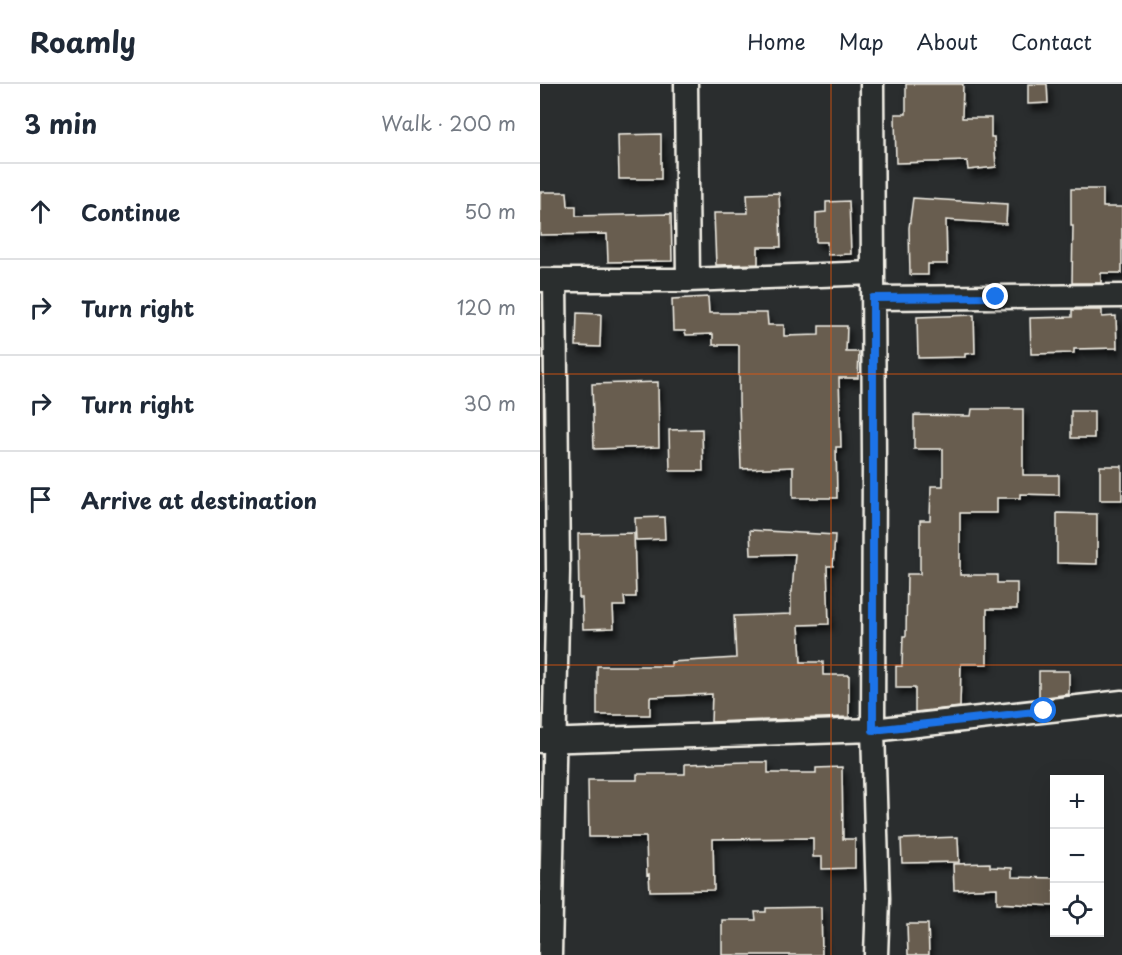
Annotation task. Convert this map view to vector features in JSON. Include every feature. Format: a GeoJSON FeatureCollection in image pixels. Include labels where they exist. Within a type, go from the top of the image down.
{"type":"FeatureCollection","features":[{"type":"Feature","properties":{"kind":"street"},"geometry":{"type":"LineString","coordinates":[[686,84],[688,280]]}},
{"type":"Feature","properties":{"kind":"street"},"geometry":{"type":"LineString","coordinates":[[872,84],[873,730],[878,899],[876,955]]}},
{"type":"Feature","properties":{"kind":"street"},"geometry":{"type":"LineString","coordinates":[[550,955],[547,741],[558,570],[547,280],[688,280],[873,273]]}},
{"type":"Feature","properties":{"kind":"street"},"geometry":{"type":"LineString","coordinates":[[873,298],[1122,296]]}},
{"type":"Feature","properties":{"kind":"street"},"geometry":{"type":"LineString","coordinates":[[547,741],[873,730],[1122,702]]}},
{"type":"Feature","properties":{"kind":"shaded area"},"geometry":{"type":"Polygon","coordinates":[[[540,301],[548,301],[551,501],[540,502],[540,301]]]}},
{"type":"Feature","properties":{"kind":"building"},"geometry":{"type":"Polygon","coordinates":[[[906,84],[963,84],[962,118],[991,118],[991,137],[994,137],[996,167],[968,170],[967,161],[896,163],[895,114],[906,114],[906,84]]]}},
{"type":"Feature","properties":{"kind":"building"},"geometry":{"type":"Polygon","coordinates":[[[1028,84],[1047,84],[1048,103],[1028,104],[1028,84]]]}},
{"type":"Feature","properties":{"kind":"building"},"geometry":{"type":"Polygon","coordinates":[[[661,134],[661,179],[619,179],[618,135],[661,134]]]}},
{"type":"Feature","properties":{"kind":"building"},"geometry":{"type":"Polygon","coordinates":[[[1071,189],[1103,189],[1103,207],[1122,207],[1122,273],[1101,273],[1101,283],[1072,283],[1071,189]]]}},
{"type":"Feature","properties":{"kind":"building"},"geometry":{"type":"Polygon","coordinates":[[[540,192],[567,192],[568,206],[576,206],[576,216],[671,214],[672,261],[608,262],[607,234],[540,235],[540,192]]]}},
{"type":"Feature","properties":{"kind":"building"},"geometry":{"type":"Polygon","coordinates":[[[779,193],[781,247],[758,247],[758,264],[716,265],[714,213],[748,213],[747,194],[779,193]]]}},
{"type":"Feature","properties":{"kind":"building"},"geometry":{"type":"Polygon","coordinates":[[[913,198],[1007,204],[1006,224],[946,220],[947,264],[928,264],[928,275],[910,275],[909,228],[913,198]]]}},
{"type":"Feature","properties":{"kind":"building"},"geometry":{"type":"Polygon","coordinates":[[[849,201],[851,254],[828,255],[827,242],[816,242],[816,213],[826,212],[826,202],[849,201]]]}},
{"type":"Feature","properties":{"kind":"building"},"geometry":{"type":"Polygon","coordinates":[[[708,297],[709,313],[767,313],[768,325],[784,325],[784,336],[819,335],[819,326],[847,326],[846,352],[859,352],[858,378],[839,378],[841,447],[836,447],[837,498],[793,498],[793,467],[741,469],[739,345],[713,345],[713,334],[686,335],[685,331],[673,331],[672,299],[708,297]]]}},
{"type":"Feature","properties":{"kind":"building"},"geometry":{"type":"Polygon","coordinates":[[[1072,310],[1102,310],[1102,317],[1116,316],[1117,348],[1074,349],[1074,353],[1031,354],[1030,318],[1072,317],[1072,310]]]}},
{"type":"Feature","properties":{"kind":"building"},"geometry":{"type":"Polygon","coordinates":[[[577,313],[601,314],[600,347],[576,346],[577,313]]]}},
{"type":"Feature","properties":{"kind":"building"},"geometry":{"type":"Polygon","coordinates":[[[974,315],[975,353],[965,354],[965,357],[918,358],[917,317],[974,315]]]}},
{"type":"Feature","properties":{"kind":"building"},"geometry":{"type":"Polygon","coordinates":[[[658,382],[659,447],[594,449],[592,384],[658,382]]]}},
{"type":"Feature","properties":{"kind":"building"},"geometry":{"type":"Polygon","coordinates":[[[972,409],[1023,409],[1023,475],[1059,475],[1059,495],[1020,494],[1020,498],[997,498],[997,513],[960,513],[960,575],[997,575],[997,583],[1017,583],[1017,609],[987,609],[987,664],[961,664],[960,707],[915,712],[915,688],[896,688],[896,666],[902,666],[903,636],[906,636],[907,574],[920,574],[920,520],[930,520],[931,486],[943,486],[943,449],[914,449],[914,415],[971,416],[972,409]]]}},
{"type":"Feature","properties":{"kind":"building"},"geometry":{"type":"Polygon","coordinates":[[[1071,411],[1094,411],[1094,438],[1071,438],[1071,411]]]}},
{"type":"Feature","properties":{"kind":"building"},"geometry":{"type":"Polygon","coordinates":[[[702,429],[703,471],[670,471],[669,430],[702,429]]]}},
{"type":"Feature","properties":{"kind":"building"},"geometry":{"type":"Polygon","coordinates":[[[1100,466],[1122,466],[1122,500],[1100,500],[1100,466]]]}},
{"type":"Feature","properties":{"kind":"building"},"geometry":{"type":"Polygon","coordinates":[[[1057,513],[1097,514],[1097,564],[1057,563],[1057,513]]]}},
{"type":"Feature","properties":{"kind":"building"},"geometry":{"type":"Polygon","coordinates":[[[664,517],[665,539],[636,540],[635,518],[664,517]]]}},
{"type":"Feature","properties":{"kind":"building"},"geometry":{"type":"Polygon","coordinates":[[[750,530],[835,535],[833,566],[827,566],[829,624],[799,625],[801,662],[823,662],[823,675],[849,675],[849,717],[711,722],[712,694],[650,697],[650,715],[597,715],[597,666],[671,666],[671,662],[736,658],[734,616],[791,614],[795,554],[751,555],[750,530]]]}},
{"type":"Feature","properties":{"kind":"building"},"geometry":{"type":"Polygon","coordinates":[[[634,533],[636,597],[624,597],[625,606],[613,606],[614,628],[583,629],[582,598],[579,598],[578,534],[634,533]]]}},
{"type":"Feature","properties":{"kind":"building"},"geometry":{"type":"Polygon","coordinates":[[[1039,671],[1069,671],[1069,694],[1039,698],[1039,671]]]}},
{"type":"Feature","properties":{"kind":"building"},"geometry":{"type":"Polygon","coordinates":[[[768,762],[768,773],[816,773],[816,768],[842,767],[843,839],[855,839],[855,868],[822,869],[822,857],[813,857],[813,838],[713,839],[714,890],[650,891],[649,874],[647,875],[646,837],[589,837],[588,780],[637,780],[637,774],[685,774],[685,764],[768,762]]]}},
{"type":"Feature","properties":{"kind":"building"},"geometry":{"type":"Polygon","coordinates":[[[958,837],[959,862],[902,863],[901,839],[958,837]]]}},
{"type":"Feature","properties":{"kind":"building"},"geometry":{"type":"Polygon","coordinates":[[[990,863],[990,867],[1012,868],[1012,877],[1050,878],[1050,906],[997,903],[997,888],[954,890],[953,864],[990,863]]]}},
{"type":"Feature","properties":{"kind":"building"},"geometry":{"type":"Polygon","coordinates":[[[821,907],[822,955],[722,955],[722,920],[756,920],[755,912],[766,912],[766,908],[821,907]]]}},
{"type":"Feature","properties":{"kind":"building"},"geometry":{"type":"Polygon","coordinates":[[[907,924],[928,924],[929,955],[908,955],[907,924]]]}},
{"type":"Feature","properties":{"kind":"route"},"geometry":{"type":"LineString","coordinates":[[996,297],[873,298],[873,730],[1044,711]]}}]}
